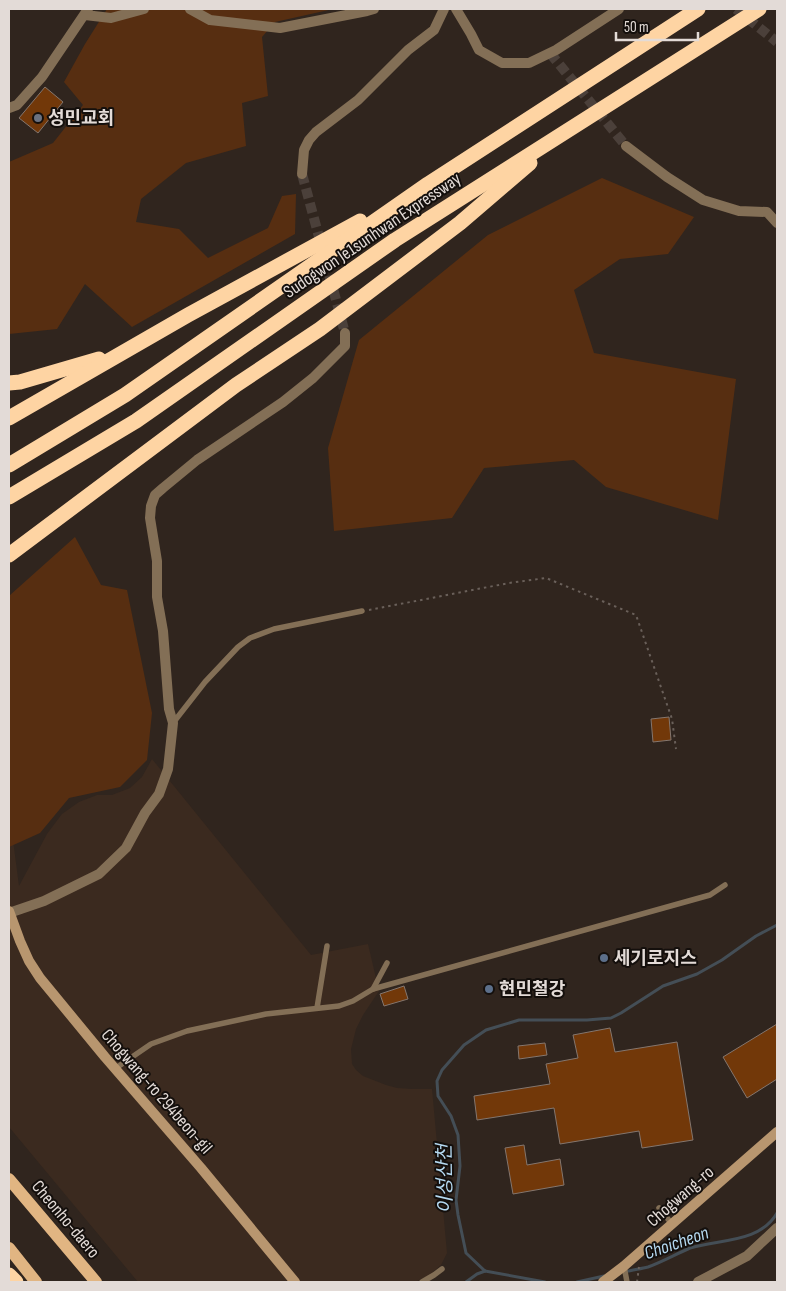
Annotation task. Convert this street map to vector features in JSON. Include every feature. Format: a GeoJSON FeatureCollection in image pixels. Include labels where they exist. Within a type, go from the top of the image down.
{"type":"FeatureCollection","features":[{"type":"Feature","properties":{"kind":"highway","name":"Sudogwon Je1sunhwan Expressway"},"geometry":{"type":"LineString","coordinates":[[9,465],[124,395],[428,184],[698,9]]}},
{"type":"Feature","properties":{"kind":"highway","name":"Sudogwon Je1sunhwan Expressway"},"geometry":{"type":"LineString","coordinates":[[9,497],[136,421],[395,240],[759,9]]}},
{"type":"Feature","properties":{"kind":"highway"},"geometry":{"type":"LineString","coordinates":[[11,555],[201,410],[320,329],[460,223],[575,125]]}},
{"type":"Feature","properties":{"kind":"highway"},"geometry":{"type":"LineString","coordinates":[[9,418],[188,315],[428,184]]}},
{"type":"Feature","properties":{"kind":"highway"},"geometry":{"type":"LineString","coordinates":[[9,383],[20,382],[122,352]]}},
{"type":"Feature","properties":{"kind":"highway"},"geometry":{"type":"LineString","coordinates":[[9,1275],[16,1282]]}},
{"type":"Feature","properties":{"kind":"main road","name":"Cheonho-daero"},"geometry":{"type":"LineString","coordinates":[[9,1179],[96,1282]]}},
{"type":"Feature","properties":{"kind":"main road"},"geometry":{"type":"LineString","coordinates":[[9,1248],[36,1282]]}},
{"type":"Feature","properties":{"kind":"street"},"geometry":{"type":"LineString","coordinates":[[9,108],[17,105],[42,78],[86,12],[111,18],[144,9]]}},
{"type":"Feature","properties":{"kind":"street"},"geometry":{"type":"LineString","coordinates":[[190,9],[210,20],[280,28],[374,9]]}},
{"type":"Feature","properties":{"kind":"street"},"geometry":{"type":"LineString","coordinates":[[302,174],[304,150],[309,140],[316,132],[358,100],[408,50],[434,30],[444,9]]}},
{"type":"Feature","properties":{"kind":"street"},"geometry":{"type":"LineString","coordinates":[[456,9],[479,50],[502,63],[528,63],[536,60],[556,50],[619,9]]}},
{"type":"Feature","properties":{"kind":"street"},"geometry":{"type":"LineString","coordinates":[[626,146],[666,177],[703,200],[739,211],[767,212],[777,223]]}},
{"type":"Feature","properties":{"kind":"street"},"geometry":{"type":"LineString","coordinates":[[9,912],[44,901],[99,874],[126,848],[145,813],[159,794],[168,769],[173,723],[169,708],[163,631],[157,597],[157,561],[150,518],[151,506],[155,495],[197,460],[264,416],[313,378],[345,346],[345,333]]}},
{"type":"Feature","properties":{"kind":"street","name":"Chogwang-ro 294beon-gil"},"geometry":{"type":"LineString","coordinates":[[9,912],[28,961],[40,978],[295,1282]]}},
{"type":"Feature","properties":{"kind":"street","name":"Chogwang-ro"},"geometry":{"type":"LineString","coordinates":[[603,1282],[624,1266],[777,1132]]}},
{"type":"Feature","properties":{"kind":"street"},"geometry":{"type":"LineString","coordinates":[[698,1282],[747,1256],[777,1228]]}},
{"type":"Feature","properties":{"kind":"lane"},"geometry":{"type":"LineString","coordinates":[[173,723],[205,682],[238,647],[250,638],[274,629],[362,612]]}},
{"type":"Feature","properties":{"kind":"lane"},"geometry":{"type":"LineString","coordinates":[[116,1068],[151,1044],[187,1031],[266,1014],[339,1006],[353,1001],[373,989],[710,895],[725,885]]}},
{"type":"Feature","properties":{"kind":"lane"},"geometry":{"type":"LineString","coordinates":[[317,1008],[327,946]]}},
{"type":"Feature","properties":{"kind":"lane"},"geometry":{"type":"LineString","coordinates":[[373,989],[387,963]]}},
{"type":"Feature","properties":{"kind":"lane"},"geometry":{"type":"LineString","coordinates":[[659,1208],[672,1224]]}},
{"type":"Feature","properties":{"kind":"lane"},"geometry":{"type":"LineString","coordinates":[[624,1266],[627,1282]]}},
{"type":"Feature","properties":{"kind":"lane"},"geometry":{"type":"LineString","coordinates":[[422,1282],[434,1276],[442,1268]]}},
{"type":"Feature","properties":{"kind":"path"},"geometry":{"type":"LineString","coordinates":[[362,612],[508,583],[546,578],[636,615],[672,719],[676,749]]}},
{"type":"Feature","properties":{"kind":"path"},"geometry":{"type":"LineString","coordinates":[[637,1282],[638,1269],[641,1264]]}},
{"type":"Feature","properties":{"kind":"shaded area"},"geometry":{"type":"Polygon","coordinates":[[[107,9],[333,9],[275,22],[262,37],[268,96],[242,103],[246,146],[186,163],[141,199],[136,222],[179,229],[208,258],[268,228],[282,196],[296,194],[295,234],[132,327],[85,284],[57,329],[9,334],[9,162],[53,143],[83,105],[64,82],[107,9]]]}},
{"type":"Feature","properties":{"kind":"shaded area"},"geometry":{"type":"Polygon","coordinates":[[[602,178],[694,217],[668,254],[620,259],[574,290],[594,353],[736,379],[718,520],[606,487],[574,460],[484,468],[452,518],[334,531],[328,448],[359,340],[488,235],[602,178]]]}},
{"type":"Feature","properties":{"kind":"shaded area"},"geometry":{"type":"Polygon","coordinates":[[[75,537],[101,585],[127,590],[152,713],[147,760],[120,787],[69,798],[40,833],[9,847],[9,596],[75,537]]]}},
{"type":"Feature","properties":{"kind":"shaded area"},"geometry":{"type":"Polygon","coordinates":[[[152,759],[311,955],[368,944],[379,991],[356,1029],[351,1049],[352,1064],[363,1076],[386,1085],[397,1088],[432,1089],[447,1253],[441,1265],[427,1277],[415,1282],[138,1282],[9,1127],[9,824],[19,886],[47,834],[62,814],[79,802],[97,795],[112,795],[130,788],[142,777],[152,759]]]}},
{"type":"Feature","properties":{"kind":"building"},"geometry":{"type":"Polygon","coordinates":[[[45,87],[63,102],[38,133],[19,118],[45,87]]]}},
{"type":"Feature","properties":{"kind":"building"},"geometry":{"type":"Polygon","coordinates":[[[669,717],[671,740],[653,742],[651,719],[669,717]]]}},
{"type":"Feature","properties":{"kind":"building"},"geometry":{"type":"Polygon","coordinates":[[[404,986],[408,999],[384,1006],[380,994],[404,986]]]}},
{"type":"Feature","properties":{"kind":"building"},"geometry":{"type":"Polygon","coordinates":[[[777,1024],[777,1079],[747,1098],[723,1057],[777,1024]]]}},
{"type":"Feature","properties":{"kind":"building"},"geometry":{"type":"Polygon","coordinates":[[[610,1028],[615,1052],[677,1042],[693,1140],[642,1148],[639,1131],[560,1144],[554,1108],[477,1120],[474,1096],[550,1084],[546,1064],[578,1058],[573,1035],[610,1028]]]}},
{"type":"Feature","properties":{"kind":"building"},"geometry":{"type":"Polygon","coordinates":[[[545,1043],[547,1055],[519,1059],[518,1046],[545,1043]]]}},
{"type":"Feature","properties":{"kind":"building"},"geometry":{"type":"Polygon","coordinates":[[[524,1145],[527,1165],[560,1159],[564,1185],[513,1194],[505,1148],[524,1145]]]}},
{"type":"Feature","properties":{"kind":"waterway","name":"이성산천"},"geometry":{"type":"LineString","coordinates":[[485,1271],[466,1253],[456,1200],[460,1166],[458,1135],[451,1116],[438,1096],[437,1081],[442,1070],[464,1045],[486,1030],[519,1020],[611,1018],[663,986],[697,974],[722,960],[756,936],[777,925]]}},
{"type":"Feature","properties":{"kind":"waterway","name":"Choicheon"},"geometry":{"type":"LineString","coordinates":[[625,1272],[648,1267],[690,1248],[750,1235],[770,1223],[777,1213]]}},
{"type":"Feature","properties":{"kind":"waterway","name":"Choicheon"},"geometry":{"type":"LineString","coordinates":[[485,1271],[545,1282]]}},
{"type":"Feature","properties":{"kind":"waterway"},"geometry":{"type":"LineString","coordinates":[[466,1282],[485,1271]]}},
{"type":"Feature","properties":{"kind":"waterway","name":"Choicheon"},"geometry":{"type":"LineString","coordinates":[[577,1282],[604,1276]]}},
{"type":"Feature","properties":{"kind":"tunnel"},"geometry":{"type":"LineString","coordinates":[[736,9],[777,42]]}},
{"type":"Feature","properties":{"kind":"tunnel"},"geometry":{"type":"LineString","coordinates":[[550,53],[626,146]]}},
{"type":"Feature","properties":{"kind":"tunnel"},"geometry":{"type":"LineString","coordinates":[[302,174],[345,333]]}},
{"type":"Feature","properties":{"kind":"place","name":"성민교회"},"geometry":{"type":"Point","coordinates":[38,118]}},
{"type":"Feature","properties":{"kind":"place","name":"세기로지스"},"geometry":{"type":"Point","coordinates":[604,958]}},
{"type":"Feature","properties":{"kind":"place","name":"현민철강"},"geometry":{"type":"Point","coordinates":[489,989]}}]}
